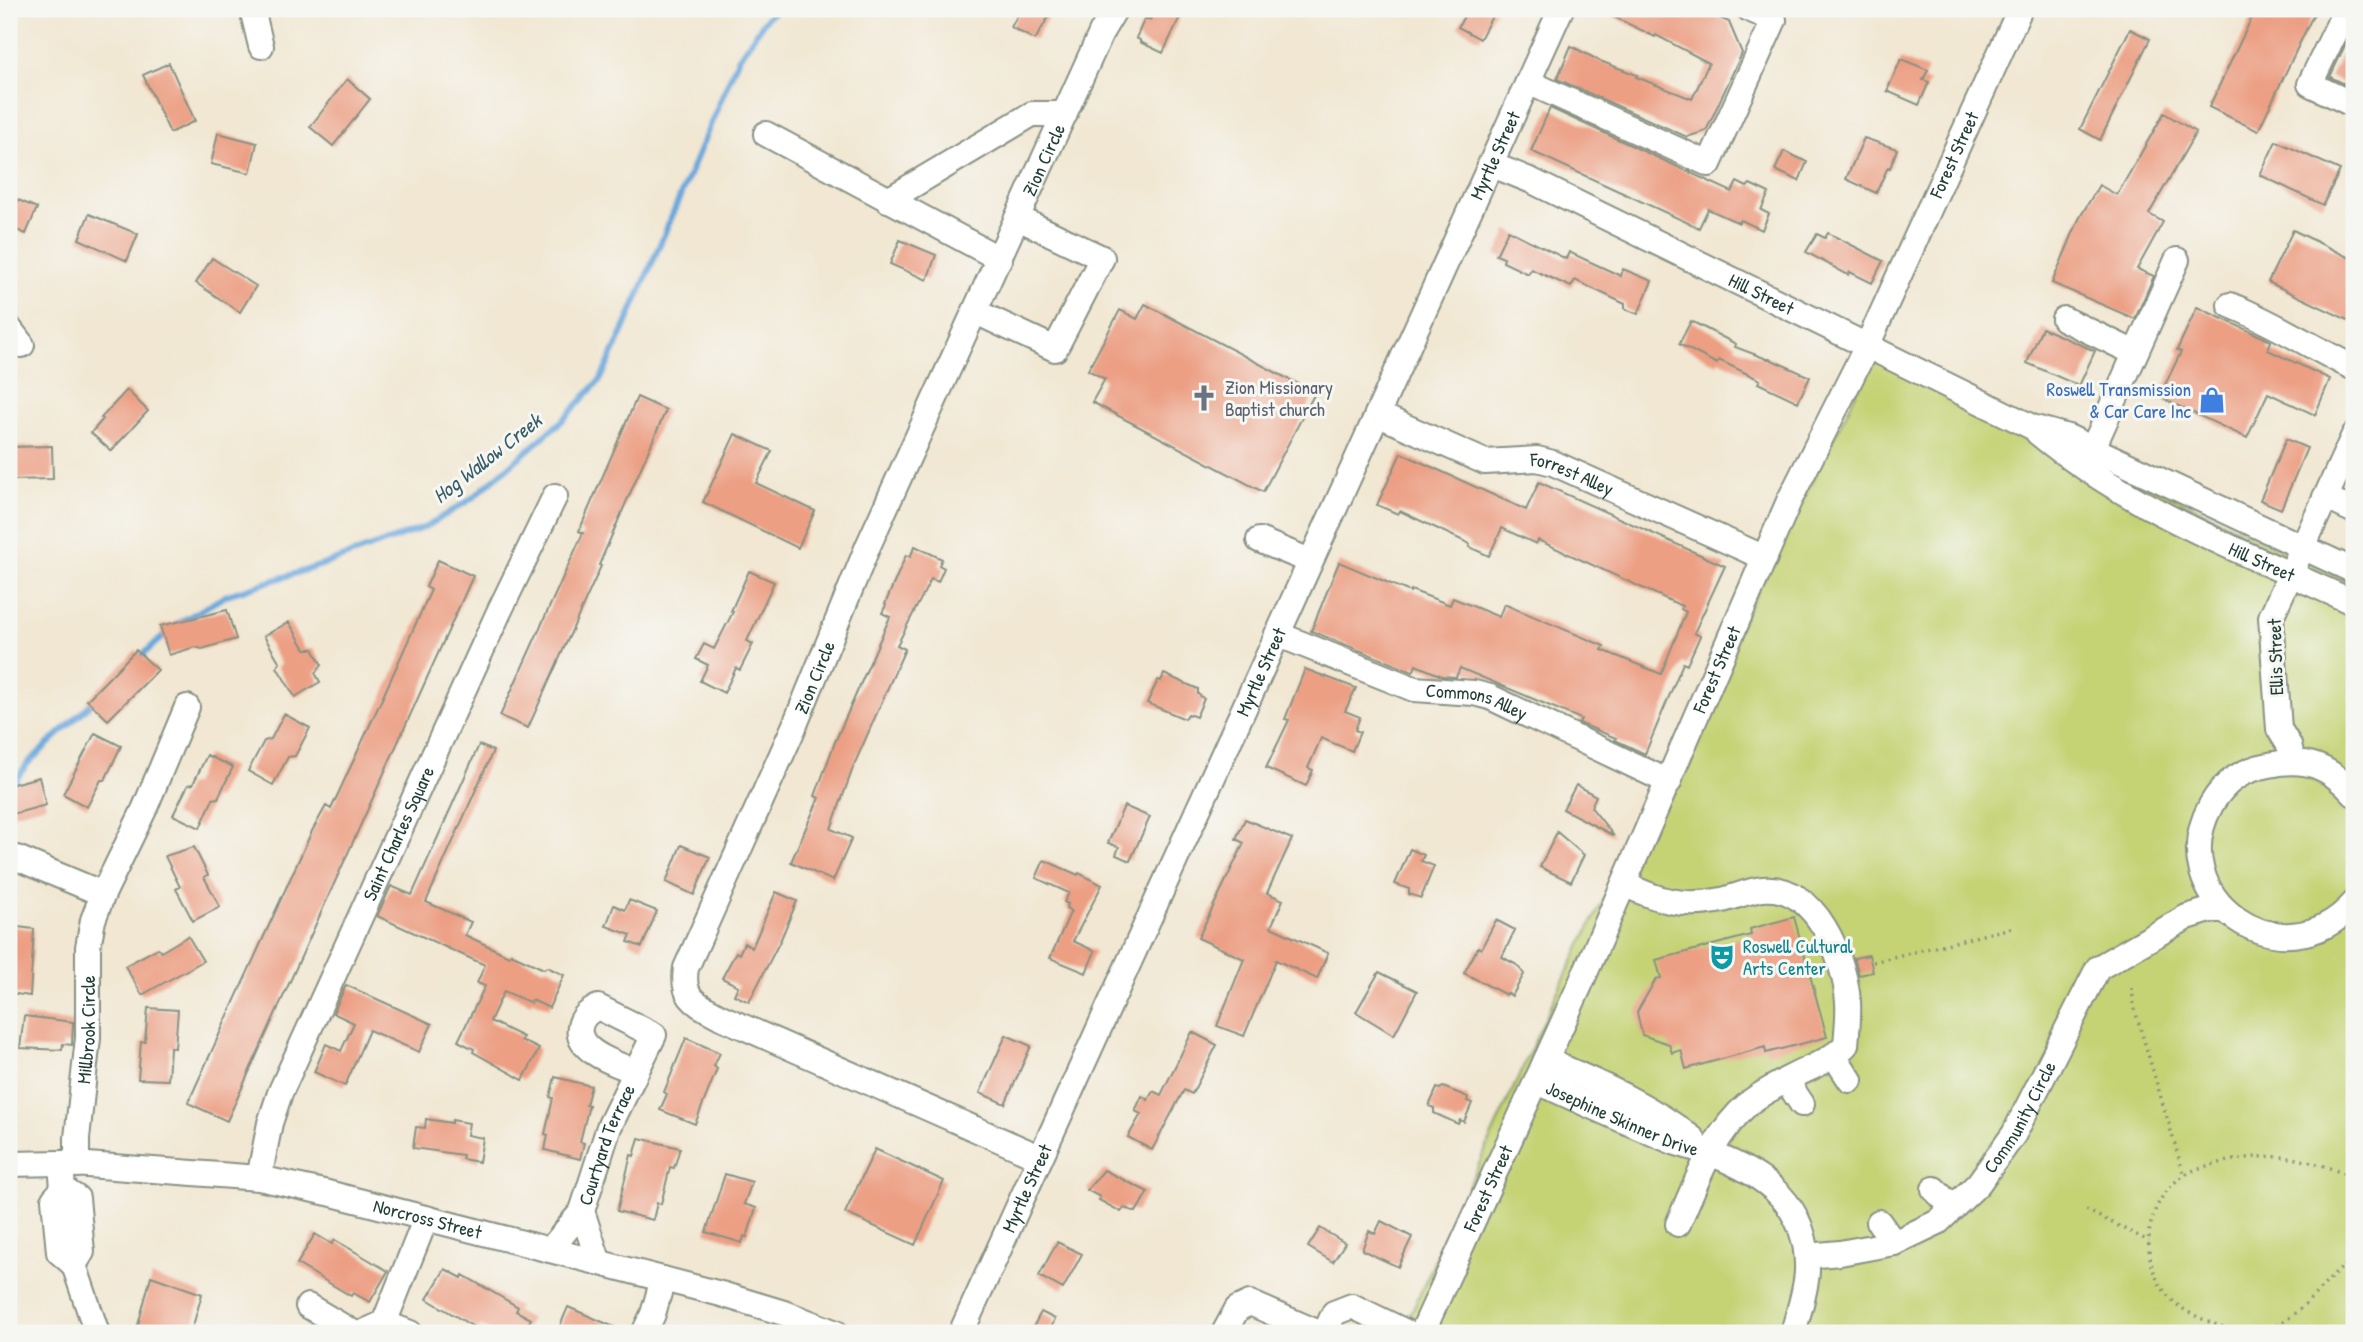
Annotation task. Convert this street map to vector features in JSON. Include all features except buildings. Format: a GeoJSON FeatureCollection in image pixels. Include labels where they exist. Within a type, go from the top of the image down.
{"type":"FeatureCollection","features":[{"type":"Feature","properties":{"kind":"street"},"geometry":{"type":"LineString","coordinates":[[251,9],[261,46]]}},
{"type":"Feature","properties":{"kind":"street","name":"Zion Circle"},"geometry":{"type":"LineString","coordinates":[[1039,1157],[722,1017],[692,1000],[684,981],[686,968],[794,727],[869,546],[1102,31],[1115,9]]}},
{"type":"Feature","properties":{"kind":"street","name":"Myrtle Street"},"geometry":{"type":"LineString","coordinates":[[961,1333],[1561,9]]}},
{"type":"Feature","properties":{"kind":"street"},"geometry":{"type":"LineString","coordinates":[[1528,82],[1709,164],[1776,14],[1749,9]]}},
{"type":"Feature","properties":{"kind":"street","name":"Forest Street"},"geometry":{"type":"LineString","coordinates":[[1422,1333],[1669,782],[1789,501],[1867,346],[2020,9]]}},
{"type":"Feature","properties":{"kind":"street"},"geometry":{"type":"LineString","coordinates":[[2346,9],[2309,84],[2354,106]]}},
{"type":"Feature","properties":{"kind":"street"},"geometry":{"type":"LineString","coordinates":[[888,200],[1032,114],[1065,114]]}},
{"type":"Feature","properties":{"kind":"street"},"geometry":{"type":"LineString","coordinates":[[766,135],[1000,260]]}},
{"type":"Feature","properties":{"kind":"street","name":"Hill Street"},"geometry":{"type":"LineString","coordinates":[[1490,164],[1532,181],[2032,428],[2068,437],[2093,448],[2354,571]]}},
{"type":"Feature","properties":{"kind":"street"},"geometry":{"type":"LineString","coordinates":[[976,312],[1055,349],[1102,258],[1018,218]]}},
{"type":"Feature","properties":{"kind":"street"},"geometry":{"type":"LineString","coordinates":[[2093,448],[2177,260]]}},
{"type":"Feature","properties":{"kind":"street"},"geometry":{"type":"LineString","coordinates":[[2231,305],[2354,368]]}},
{"type":"Feature","properties":{"kind":"street"},"geometry":{"type":"LineString","coordinates":[[2064,319],[2135,353]]}},
{"type":"Feature","properties":{"kind":"street","name":"Forrest Alley"},"geometry":{"type":"LineString","coordinates":[[1377,414],[1485,462],[1537,459],[1553,463],[1765,558]]}},
{"type":"Feature","properties":{"kind":"street","name":"Hill Street"},"geometry":{"type":"LineString","coordinates":[[2032,428],[2061,452],[2144,506],[2354,603]]}},
{"type":"Feature","properties":{"kind":"street","name":"Ellis Street"},"geometry":{"type":"LineString","coordinates":[[2283,762],[2271,745],[2278,729],[2271,617],[2354,435]]}},
{"type":"Feature","properties":{"kind":"street","name":"Saint Charles Square"},"geometry":{"type":"LineString","coordinates":[[259,1178],[270,1123],[280,1093],[498,614],[555,496]]}},
{"type":"Feature","properties":{"kind":"street"},"geometry":{"type":"LineString","coordinates":[[2325,498],[2354,511]]}},
{"type":"Feature","properties":{"kind":"street"},"geometry":{"type":"LineString","coordinates":[[1258,540],[1310,561]]}},
{"type":"Feature","properties":{"kind":"street","name":"Commons Alley"},"geometry":{"type":"LineString","coordinates":[[1277,634],[1414,689],[1474,693],[1490,697],[1669,782]]}},
{"type":"Feature","properties":{"kind":"street","name":"Millbrook Circle"},"geometry":{"type":"LineString","coordinates":[[97,1333],[74,1265],[82,1252],[68,1226],[77,1198],[63,1189],[77,1138],[88,1038],[88,947],[93,920],[103,894],[144,810],[187,707]]}},
{"type":"Feature","properties":{"kind":"street"},"geometry":{"type":"LineString","coordinates":[[2354,794],[2341,779],[2312,764],[2283,762],[2247,769],[2219,791],[2202,821],[2199,856],[2207,886],[2224,910],[2250,928],[2281,936],[2312,933],[2341,918],[2354,903]]}},
{"type":"Feature","properties":{"kind":"street"},"geometry":{"type":"LineString","coordinates":[[17,858],[103,894]]}},
{"type":"Feature","properties":{"kind":"street"},"geometry":{"type":"LineString","coordinates":[[1624,884],[1645,894],[1681,904],[1720,900],[1765,889],[1792,895],[1814,911],[1832,941],[1848,1001],[1846,1045],[1835,1057],[1786,1080],[1750,1102],[1726,1126],[1710,1153],[1678,1224]]}},
{"type":"Feature","properties":{"kind":"street","name":"Community Circle"},"geometry":{"type":"LineString","coordinates":[[2187,917],[2207,886]]}},
{"type":"Feature","properties":{"kind":"street","name":"Community Circle"},"geometry":{"type":"LineString","coordinates":[[1807,1256],[1894,1243],[1938,1222],[1978,1184],[2014,1134],[2098,968],[2187,917],[2210,910],[2224,910]]}},
{"type":"Feature","properties":{"kind":"street","name":"Courtyard Terrace"},"geometry":{"type":"LineString","coordinates":[[550,1250],[582,1211],[609,1127],[636,1072],[654,1035],[598,1007],[590,1011],[581,1021],[581,1040],[589,1050],[636,1072]]}},
{"type":"Feature","properties":{"kind":"street"},"geometry":{"type":"LineString","coordinates":[[1835,1057],[1850,1080]]}},
{"type":"Feature","properties":{"kind":"street","name":"Josephine Skinner Drive"},"geometry":{"type":"LineString","coordinates":[[1541,1071],[1676,1143],[1710,1153],[1757,1175],[1780,1194],[1800,1225],[1807,1256],[1804,1289],[1793,1333]]}},
{"type":"Feature","properties":{"kind":"street"},"geometry":{"type":"LineString","coordinates":[[1786,1080],[1802,1104]]}},
{"type":"Feature","properties":{"kind":"street","name":"Norcross Street"},"geometry":{"type":"LineString","coordinates":[[9,1164],[69,1164],[259,1178],[328,1193],[663,1279],[787,1314],[836,1333]]}},
{"type":"Feature","properties":{"kind":"street"},"geometry":{"type":"LineString","coordinates":[[1934,1189],[1953,1208]]}},
{"type":"Feature","properties":{"kind":"street"},"geometry":{"type":"LineString","coordinates":[[582,1211],[599,1263]]}},
{"type":"Feature","properties":{"kind":"street"},"geometry":{"type":"LineString","coordinates":[[382,1328],[426,1218]]}},
{"type":"Feature","properties":{"kind":"street"},"geometry":{"type":"LineString","coordinates":[[1878,1222],[1894,1243]]}},
{"type":"Feature","properties":{"kind":"street"},"geometry":{"type":"LineString","coordinates":[[644,1333],[653,1314],[663,1279]]}},
{"type":"Feature","properties":{"kind":"street"},"geometry":{"type":"LineString","coordinates":[[1224,1333],[1237,1309],[1250,1303],[1319,1333]]}},
{"type":"Feature","properties":{"kind":"street"},"geometry":{"type":"LineString","coordinates":[[308,1306],[354,1333]]}},
{"type":"Feature","properties":{"kind":"street"},"geometry":{"type":"LineString","coordinates":[[1325,1333],[1334,1313],[1352,1306],[1408,1333]]}},
{"type":"Feature","properties":{"kind":"street"},"geometry":{"type":"LineString","coordinates":[[362,1333],[382,1328],[410,1333]]}},
{"type":"Feature","properties":{"kind":"path"},"geometry":{"type":"LineString","coordinates":[[1873,962],[2011,928]]}},
{"type":"Feature","properties":{"kind":"path"},"geometry":{"type":"LineString","coordinates":[[2132,988],[2134,1007],[2184,1175]]}},
{"type":"Feature","properties":{"kind":"path"},"geometry":{"type":"LineString","coordinates":[[2243,1333],[2220,1327],[2180,1307],[2161,1289],[2153,1273],[2149,1228],[2171,1187],[2184,1175],[2200,1169],[2258,1156],[2283,1156],[2330,1168],[2354,1178]]}},
{"type":"Feature","properties":{"kind":"path"},"geometry":{"type":"LineString","coordinates":[[2086,1210],[2149,1241]]}},
{"type":"Feature","properties":{"kind":"path"},"geometry":{"type":"LineString","coordinates":[[2258,1333],[2268,1331],[2281,1323],[2354,1258]]}},
{"type":"Feature","properties":{"kind":"green space"},"geometry":{"type":"Polygon","coordinates":[[[1877,351],[2354,585],[2354,1333],[1402,1333],[1554,999],[1877,351]]]}},
{"type":"Feature","properties":{"kind":"waterway","name":"Hog Wallow Creek"},"geometry":{"type":"LineString","coordinates":[[177,624],[227,595],[322,565],[426,527],[471,499],[564,419],[601,379],[738,59],[768,16],[780,9]]}},
{"type":"Feature","properties":{"kind":"waterway","name":"Hog Wallow Creek"},"geometry":{"type":"LineString","coordinates":[[138,659],[169,631]]}},
{"type":"Feature","properties":{"kind":"waterway","name":"Hog Wallow Creek"},"geometry":{"type":"LineString","coordinates":[[9,789],[28,763],[95,700]]}},
{"type":"Feature","properties":{"kind":"place","name":"Zion Missionary Baptist church"},"geometry":{"type":"Point","coordinates":[1204,398]}},
{"type":"Feature","properties":{"kind":"place","name":"Roswell Transmission & Car Care Inc"},"geometry":{"type":"Point","coordinates":[2212,400]}},
{"type":"Feature","properties":{"kind":"place","name":"Roswell Cultural Arts Center"},"geometry":{"type":"Point","coordinates":[1722,957]}}]}
